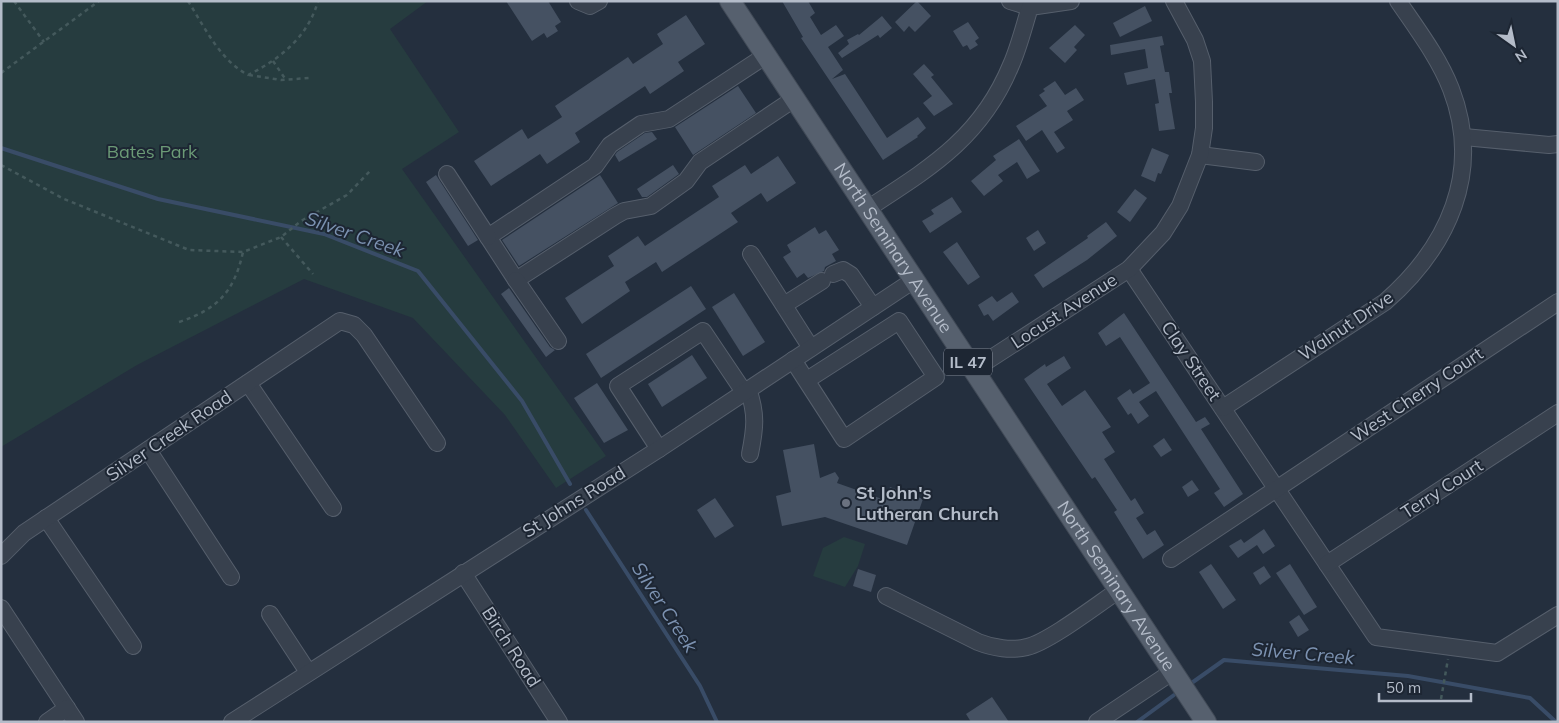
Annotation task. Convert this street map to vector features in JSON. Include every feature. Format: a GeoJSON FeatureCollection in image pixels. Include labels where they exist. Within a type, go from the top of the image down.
{"type":"FeatureCollection","features":[{"type":"Feature","properties":{"kind":"main road","name":"North Seminary Avenue"},"geometry":{"type":"LineString","coordinates":[[730,1],[1206,722]]}},
{"type":"Feature","properties":{"kind":"street"},"geometry":{"type":"LineString","coordinates":[[578,1],[580,4],[590,6],[599,1]]}},
{"type":"Feature","properties":{"kind":"street"},"geometry":{"type":"LineString","coordinates":[[1010,1],[1030,6],[1071,1]]}},
{"type":"Feature","properties":{"kind":"street"},"geometry":{"type":"LineString","coordinates":[[1129,268],[1162,233],[1180,206],[1200,155],[1204,128],[1202,61],[1195,40],[1174,1]]}},
{"type":"Feature","properties":{"kind":"street","name":"Walnut Drive"},"geometry":{"type":"LineString","coordinates":[[1223,408],[1385,302],[1404,286],[1428,256],[1445,229],[1454,207],[1462,173],[1464,137],[1450,88],[1426,43],[1398,1]]}},
{"type":"Feature","properties":{"kind":"street"},"geometry":{"type":"LineString","coordinates":[[867,209],[936,164],[972,130],[995,98],[1012,65],[1030,6]]}},
{"type":"Feature","properties":{"kind":"street"},"geometry":{"type":"LineString","coordinates":[[488,237],[595,166],[610,145],[642,124],[670,119],[766,56]]}},
{"type":"Feature","properties":{"kind":"street"},"geometry":{"type":"LineString","coordinates":[[516,280],[624,211],[650,206],[686,181],[700,162],[794,99]]}},
{"type":"Feature","properties":{"kind":"street"},"geometry":{"type":"LineString","coordinates":[[1464,137],[1549,145],[1558,144]]}},
{"type":"Feature","properties":{"kind":"street"},"geometry":{"type":"LineString","coordinates":[[1200,155],[1256,162]]}},
{"type":"Feature","properties":{"kind":"street"},"geometry":{"type":"LineString","coordinates":[[447,174],[558,341]]}},
{"type":"Feature","properties":{"kind":"street"},"geometry":{"type":"LineString","coordinates":[[751,254],[811,348]]}},
{"type":"Feature","properties":{"kind":"street","name":"Clay Street"},"geometry":{"type":"LineString","coordinates":[[1129,268],[1376,637],[1497,653],[1558,615]]}},
{"type":"Feature","properties":{"kind":"street","name":"Locust Avenue"},"geometry":{"type":"LineString","coordinates":[[973,370],[1129,268]]}},
{"type":"Feature","properties":{"kind":"street"},"geometry":{"type":"LineString","coordinates":[[784,305],[827,277],[843,270],[851,275],[883,332]]}},
{"type":"Feature","properties":{"kind":"street","name":"St Johns Road"},"geometry":{"type":"LineString","coordinates":[[232,722],[659,449],[914,280]]}},
{"type":"Feature","properties":{"kind":"street","name":"West Cherry Court"},"geometry":{"type":"LineString","coordinates":[[1171,559],[1558,302]]}},
{"type":"Feature","properties":{"kind":"street","name":"Silver Creek Road"},"geometry":{"type":"LineString","coordinates":[[1,556],[24,533],[340,321],[354,325],[364,335],[436,443]]}},
{"type":"Feature","properties":{"kind":"street"},"geometry":{"type":"LineString","coordinates":[[793,360],[844,439],[936,377],[899,321],[806,380]]}},
{"type":"Feature","properties":{"kind":"street"},"geometry":{"type":"LineString","coordinates":[[659,449],[618,386],[703,331],[746,390],[755,408],[755,430],[750,454]]}},
{"type":"Feature","properties":{"kind":"street"},"geometry":{"type":"LineString","coordinates":[[248,383],[333,508]]}},
{"type":"Feature","properties":{"kind":"street","name":"Terry Court"},"geometry":{"type":"LineString","coordinates":[[1326,564],[1558,413]]}},
{"type":"Feature","properties":{"kind":"street"},"geometry":{"type":"LineString","coordinates":[[148,450],[231,577]]}},
{"type":"Feature","properties":{"kind":"street"},"geometry":{"type":"LineString","coordinates":[[46,518],[133,646]]}},
{"type":"Feature","properties":{"kind":"street","name":"Birch Road"},"geometry":{"type":"LineString","coordinates":[[463,573],[559,722]]}},
{"type":"Feature","properties":{"kind":"street"},"geometry":{"type":"LineString","coordinates":[[886,596],[978,642],[995,647],[1016,648],[1037,643],[1119,590]]}},
{"type":"Feature","properties":{"kind":"street"},"geometry":{"type":"LineString","coordinates":[[1,608],[72,715],[47,722]]}},
{"type":"Feature","properties":{"kind":"street"},"geometry":{"type":"LineString","coordinates":[[270,614],[308,672]]}},
{"type":"Feature","properties":{"kind":"street"},"geometry":{"type":"LineString","coordinates":[[1097,722],[1172,672]]}},
{"type":"Feature","properties":{"kind":"path"},"geometry":{"type":"LineString","coordinates":[[14,1],[44,42]]}},
{"type":"Feature","properties":{"kind":"path"},"geometry":{"type":"LineString","coordinates":[[1,73],[99,1]]}},
{"type":"Feature","properties":{"kind":"path"},"geometry":{"type":"LineString","coordinates":[[188,1],[219,51],[230,63],[248,75],[286,80],[310,78]]}},
{"type":"Feature","properties":{"kind":"path"},"geometry":{"type":"LineString","coordinates":[[248,75],[273,61],[302,35],[318,1]]}},
{"type":"Feature","properties":{"kind":"path"},"geometry":{"type":"LineString","coordinates":[[273,61],[286,80]]}},
{"type":"Feature","properties":{"kind":"path"},"geometry":{"type":"LineString","coordinates":[[1,165],[64,198],[189,250],[243,252],[281,237],[301,221],[347,195],[370,171]]}},
{"type":"Feature","properties":{"kind":"path"},"geometry":{"type":"LineString","coordinates":[[281,237],[313,274]]}},
{"type":"Feature","properties":{"kind":"path"},"geometry":{"type":"LineString","coordinates":[[179,322],[205,312],[220,301],[239,268],[243,252]]}},
{"type":"Feature","properties":{"kind":"path"},"geometry":{"type":"LineString","coordinates":[[1441,699],[1451,648]]}},
{"type":"Feature","properties":{"kind":"green space","name":"Bates Park"},"geometry":{"type":"Polygon","coordinates":[[[1,1],[428,1],[390,29],[459,132],[402,169],[606,456],[556,488],[505,415],[413,318],[304,279],[137,365],[1,447],[1,1]]]}},
{"type":"Feature","properties":{"kind":"green space"},"geometry":{"type":"Polygon","coordinates":[[[844,537],[865,544],[858,566],[845,587],[813,576],[823,548],[844,537]]]}},
{"type":"Feature","properties":{"kind":"building"},"geometry":{"type":"Polygon","coordinates":[[[506,1],[548,1],[561,22],[555,26],[558,31],[547,38],[544,33],[532,41],[506,1]]]}},
{"type":"Feature","properties":{"kind":"building"},"geometry":{"type":"Polygon","coordinates":[[[782,1],[808,1],[815,13],[810,17],[821,35],[836,25],[844,36],[828,47],[843,70],[832,79],[845,74],[887,138],[918,117],[926,128],[918,137],[883,160],[801,38],[803,37],[782,1]]]}},
{"type":"Feature","properties":{"kind":"building"},"geometry":{"type":"Polygon","coordinates":[[[917,1],[931,16],[915,32],[909,26],[904,32],[895,22],[917,1]]]}},
{"type":"Feature","properties":{"kind":"building"},"geometry":{"type":"Polygon","coordinates":[[[1145,6],[1152,21],[1120,37],[1113,23],[1145,6]]]}},
{"type":"Feature","properties":{"kind":"building"},"geometry":{"type":"Polygon","coordinates":[[[686,15],[705,44],[678,62],[684,71],[650,94],[645,86],[575,133],[580,142],[547,164],[540,154],[491,186],[474,161],[522,129],[528,139],[562,117],[555,106],[628,57],[633,64],[663,44],[657,34],[686,15]]]}},
{"type":"Feature","properties":{"kind":"building"},"geometry":{"type":"Polygon","coordinates":[[[882,16],[892,28],[880,38],[878,35],[842,58],[838,53],[849,44],[847,40],[859,35],[882,16]]]}},
{"type":"Feature","properties":{"kind":"building"},"geometry":{"type":"Polygon","coordinates":[[[968,22],[979,38],[975,41],[978,45],[970,50],[967,45],[963,47],[953,31],[968,22]]]}},
{"type":"Feature","properties":{"kind":"building"},"geometry":{"type":"Polygon","coordinates":[[[1075,25],[1085,35],[1074,47],[1077,50],[1065,63],[1049,48],[1075,25]]]}},
{"type":"Feature","properties":{"kind":"building"},"geometry":{"type":"Polygon","coordinates":[[[1162,36],[1164,45],[1160,46],[1165,72],[1169,72],[1172,93],[1169,93],[1175,129],[1159,131],[1155,104],[1159,103],[1155,79],[1127,85],[1124,73],[1148,68],[1145,49],[1111,55],[1110,45],[1162,36]]]}},
{"type":"Feature","properties":{"kind":"building"},"geometry":{"type":"Polygon","coordinates":[[[924,64],[934,75],[931,77],[953,104],[934,116],[923,103],[932,96],[913,74],[924,64]]]}},
{"type":"Feature","properties":{"kind":"building"},"geometry":{"type":"Polygon","coordinates":[[[1055,81],[1065,95],[1076,88],[1084,100],[1067,111],[1073,120],[1054,132],[1065,148],[1057,153],[1042,130],[1026,141],[1016,126],[1047,106],[1039,95],[1045,91],[1043,89],[1055,81]]]}},
{"type":"Feature","properties":{"kind":"building"},"geometry":{"type":"Polygon","coordinates":[[[738,86],[756,113],[693,155],[675,127],[738,86]]]}},
{"type":"Feature","properties":{"kind":"building"},"geometry":{"type":"Polygon","coordinates":[[[652,132],[657,139],[619,162],[615,155],[617,152],[645,133],[652,132]]]}},
{"type":"Feature","properties":{"kind":"building"},"geometry":{"type":"Polygon","coordinates":[[[1019,139],[1040,171],[1027,179],[1017,162],[998,175],[1003,181],[984,196],[971,181],[996,160],[993,156],[1019,139]]]}},
{"type":"Feature","properties":{"kind":"building"},"geometry":{"type":"Polygon","coordinates":[[[1152,148],[1169,155],[1161,174],[1158,173],[1155,182],[1141,176],[1152,148]]]}},
{"type":"Feature","properties":{"kind":"building"},"geometry":{"type":"Polygon","coordinates":[[[778,156],[796,183],[767,202],[761,193],[731,213],[738,222],[662,272],[656,262],[625,282],[630,291],[582,324],[565,298],[614,266],[608,256],[638,236],[645,246],[719,197],[712,186],[745,165],[751,174],[778,156]]]}},
{"type":"Feature","properties":{"kind":"building"},"geometry":{"type":"Polygon","coordinates":[[[673,165],[679,174],[647,197],[642,197],[637,189],[673,165]]]}},
{"type":"Feature","properties":{"kind":"building"},"geometry":{"type":"Polygon","coordinates":[[[436,175],[478,240],[468,246],[426,182],[436,175]]]}},
{"type":"Feature","properties":{"kind":"building"},"geometry":{"type":"Polygon","coordinates":[[[600,175],[618,203],[519,266],[502,240],[600,175]]]}},
{"type":"Feature","properties":{"kind":"building"},"geometry":{"type":"Polygon","coordinates":[[[1135,189],[1147,198],[1130,222],[1117,212],[1135,189]]]}},
{"type":"Feature","properties":{"kind":"building"},"geometry":{"type":"Polygon","coordinates":[[[952,197],[962,212],[930,233],[922,221],[934,214],[931,210],[952,197]]]}},
{"type":"Feature","properties":{"kind":"building"},"geometry":{"type":"Polygon","coordinates":[[[1106,222],[1117,236],[1087,260],[1043,288],[1034,275],[1088,238],[1087,236],[1106,222]]]}},
{"type":"Feature","properties":{"kind":"building"},"geometry":{"type":"Polygon","coordinates":[[[815,227],[819,234],[826,230],[839,250],[832,254],[836,261],[825,267],[824,271],[808,278],[804,273],[797,278],[783,257],[791,252],[787,245],[815,227]]]}},
{"type":"Feature","properties":{"kind":"building"},"geometry":{"type":"Polygon","coordinates":[[[1038,230],[1046,243],[1034,251],[1026,238],[1038,230]]]}},
{"type":"Feature","properties":{"kind":"building"},"geometry":{"type":"Polygon","coordinates":[[[957,242],[980,277],[968,285],[943,252],[957,242]]]}},
{"type":"Feature","properties":{"kind":"building"},"geometry":{"type":"Polygon","coordinates":[[[691,286],[706,309],[601,378],[586,354],[691,286]]]}},
{"type":"Feature","properties":{"kind":"building"},"geometry":{"type":"Polygon","coordinates":[[[509,288],[550,347],[555,350],[546,357],[501,294],[509,288]]]}},
{"type":"Feature","properties":{"kind":"building"},"geometry":{"type":"Polygon","coordinates":[[[1012,292],[1019,302],[993,321],[988,314],[984,316],[978,305],[992,296],[997,302],[1012,292]]]}},
{"type":"Feature","properties":{"kind":"building"},"geometry":{"type":"Polygon","coordinates":[[[734,293],[765,342],[743,356],[712,307],[734,293]]]}},
{"type":"Feature","properties":{"kind":"building"},"geometry":{"type":"Polygon","coordinates":[[[1124,313],[1196,422],[1205,417],[1210,424],[1201,429],[1243,494],[1224,507],[1214,493],[1220,489],[1156,391],[1139,402],[1149,416],[1138,424],[1131,413],[1128,415],[1117,398],[1130,389],[1133,394],[1150,383],[1120,337],[1106,346],[1098,333],[1124,313]]]}},
{"type":"Feature","properties":{"kind":"building"},"geometry":{"type":"Polygon","coordinates":[[[692,355],[707,378],[662,407],[648,384],[692,355]]]}},
{"type":"Feature","properties":{"kind":"building"},"geometry":{"type":"Polygon","coordinates":[[[1064,356],[1071,368],[1047,384],[1062,406],[1085,390],[1111,427],[1102,432],[1115,452],[1104,459],[1131,501],[1135,498],[1144,513],[1136,518],[1147,535],[1155,530],[1164,545],[1143,559],[1114,512],[1117,510],[1095,477],[1092,479],[1024,379],[1045,364],[1046,367],[1064,356]]]}},
{"type":"Feature","properties":{"kind":"building"},"geometry":{"type":"Polygon","coordinates":[[[597,383],[628,430],[604,443],[574,398],[597,383]]]}},
{"type":"Feature","properties":{"kind":"building"},"geometry":{"type":"Polygon","coordinates":[[[1164,438],[1172,450],[1161,457],[1153,446],[1164,438]]]}},
{"type":"Feature","properties":{"kind":"building"},"geometry":{"type":"Polygon","coordinates":[[[814,444],[820,478],[835,472],[839,478],[837,483],[885,500],[890,487],[923,499],[907,545],[825,517],[782,526],[776,496],[791,492],[783,450],[814,444]]]}},
{"type":"Feature","properties":{"kind":"building"},"geometry":{"type":"Polygon","coordinates":[[[1192,480],[1199,490],[1188,497],[1182,487],[1192,480]]]}},
{"type":"Feature","properties":{"kind":"building"},"geometry":{"type":"Polygon","coordinates":[[[715,498],[734,526],[715,538],[697,510],[715,498]]]}},
{"type":"Feature","properties":{"kind":"building"},"geometry":{"type":"Polygon","coordinates":[[[1264,529],[1275,546],[1263,554],[1257,545],[1238,558],[1229,546],[1241,539],[1244,543],[1264,529]]]}},
{"type":"Feature","properties":{"kind":"building"},"geometry":{"type":"Polygon","coordinates":[[[1211,564],[1236,600],[1223,609],[1199,572],[1211,564]]]}},
{"type":"Feature","properties":{"kind":"building"},"geometry":{"type":"Polygon","coordinates":[[[1290,564],[1317,607],[1304,615],[1276,573],[1290,564]]]}},
{"type":"Feature","properties":{"kind":"building"},"geometry":{"type":"Polygon","coordinates":[[[1264,566],[1271,577],[1260,585],[1253,573],[1264,566]]]}},
{"type":"Feature","properties":{"kind":"building"},"geometry":{"type":"Polygon","coordinates":[[[858,569],[876,575],[871,592],[853,586],[858,569]]]}},
{"type":"Feature","properties":{"kind":"building"},"geometry":{"type":"Polygon","coordinates":[[[1299,615],[1309,630],[1298,637],[1289,622],[1299,615]]]}},
{"type":"Feature","properties":{"kind":"building"},"geometry":{"type":"Polygon","coordinates":[[[992,697],[1009,722],[971,722],[966,714],[992,697]]]}},
{"type":"Feature","properties":{"kind":"waterway","name":"Silver Creek"},"geometry":{"type":"LineString","coordinates":[[1,148],[158,199],[324,234],[418,271],[522,401],[570,484]]}},
{"type":"Feature","properties":{"kind":"waterway","name":"Silver Creek"},"geometry":{"type":"LineString","coordinates":[[586,510],[700,686],[717,722]]}},
{"type":"Feature","properties":{"kind":"waterway","name":"Silver Creek"},"geometry":{"type":"LineString","coordinates":[[1193,682],[1224,660],[1408,676],[1530,698],[1556,722]]}},
{"type":"Feature","properties":{"kind":"waterway","name":"Silver Creek"},"geometry":{"type":"LineString","coordinates":[[1137,722],[1174,695]]}},
{"type":"Feature","properties":{"kind":"place","name":"St John's Lutheran Church"},"geometry":{"type":"Point","coordinates":[846,503]}}]}
